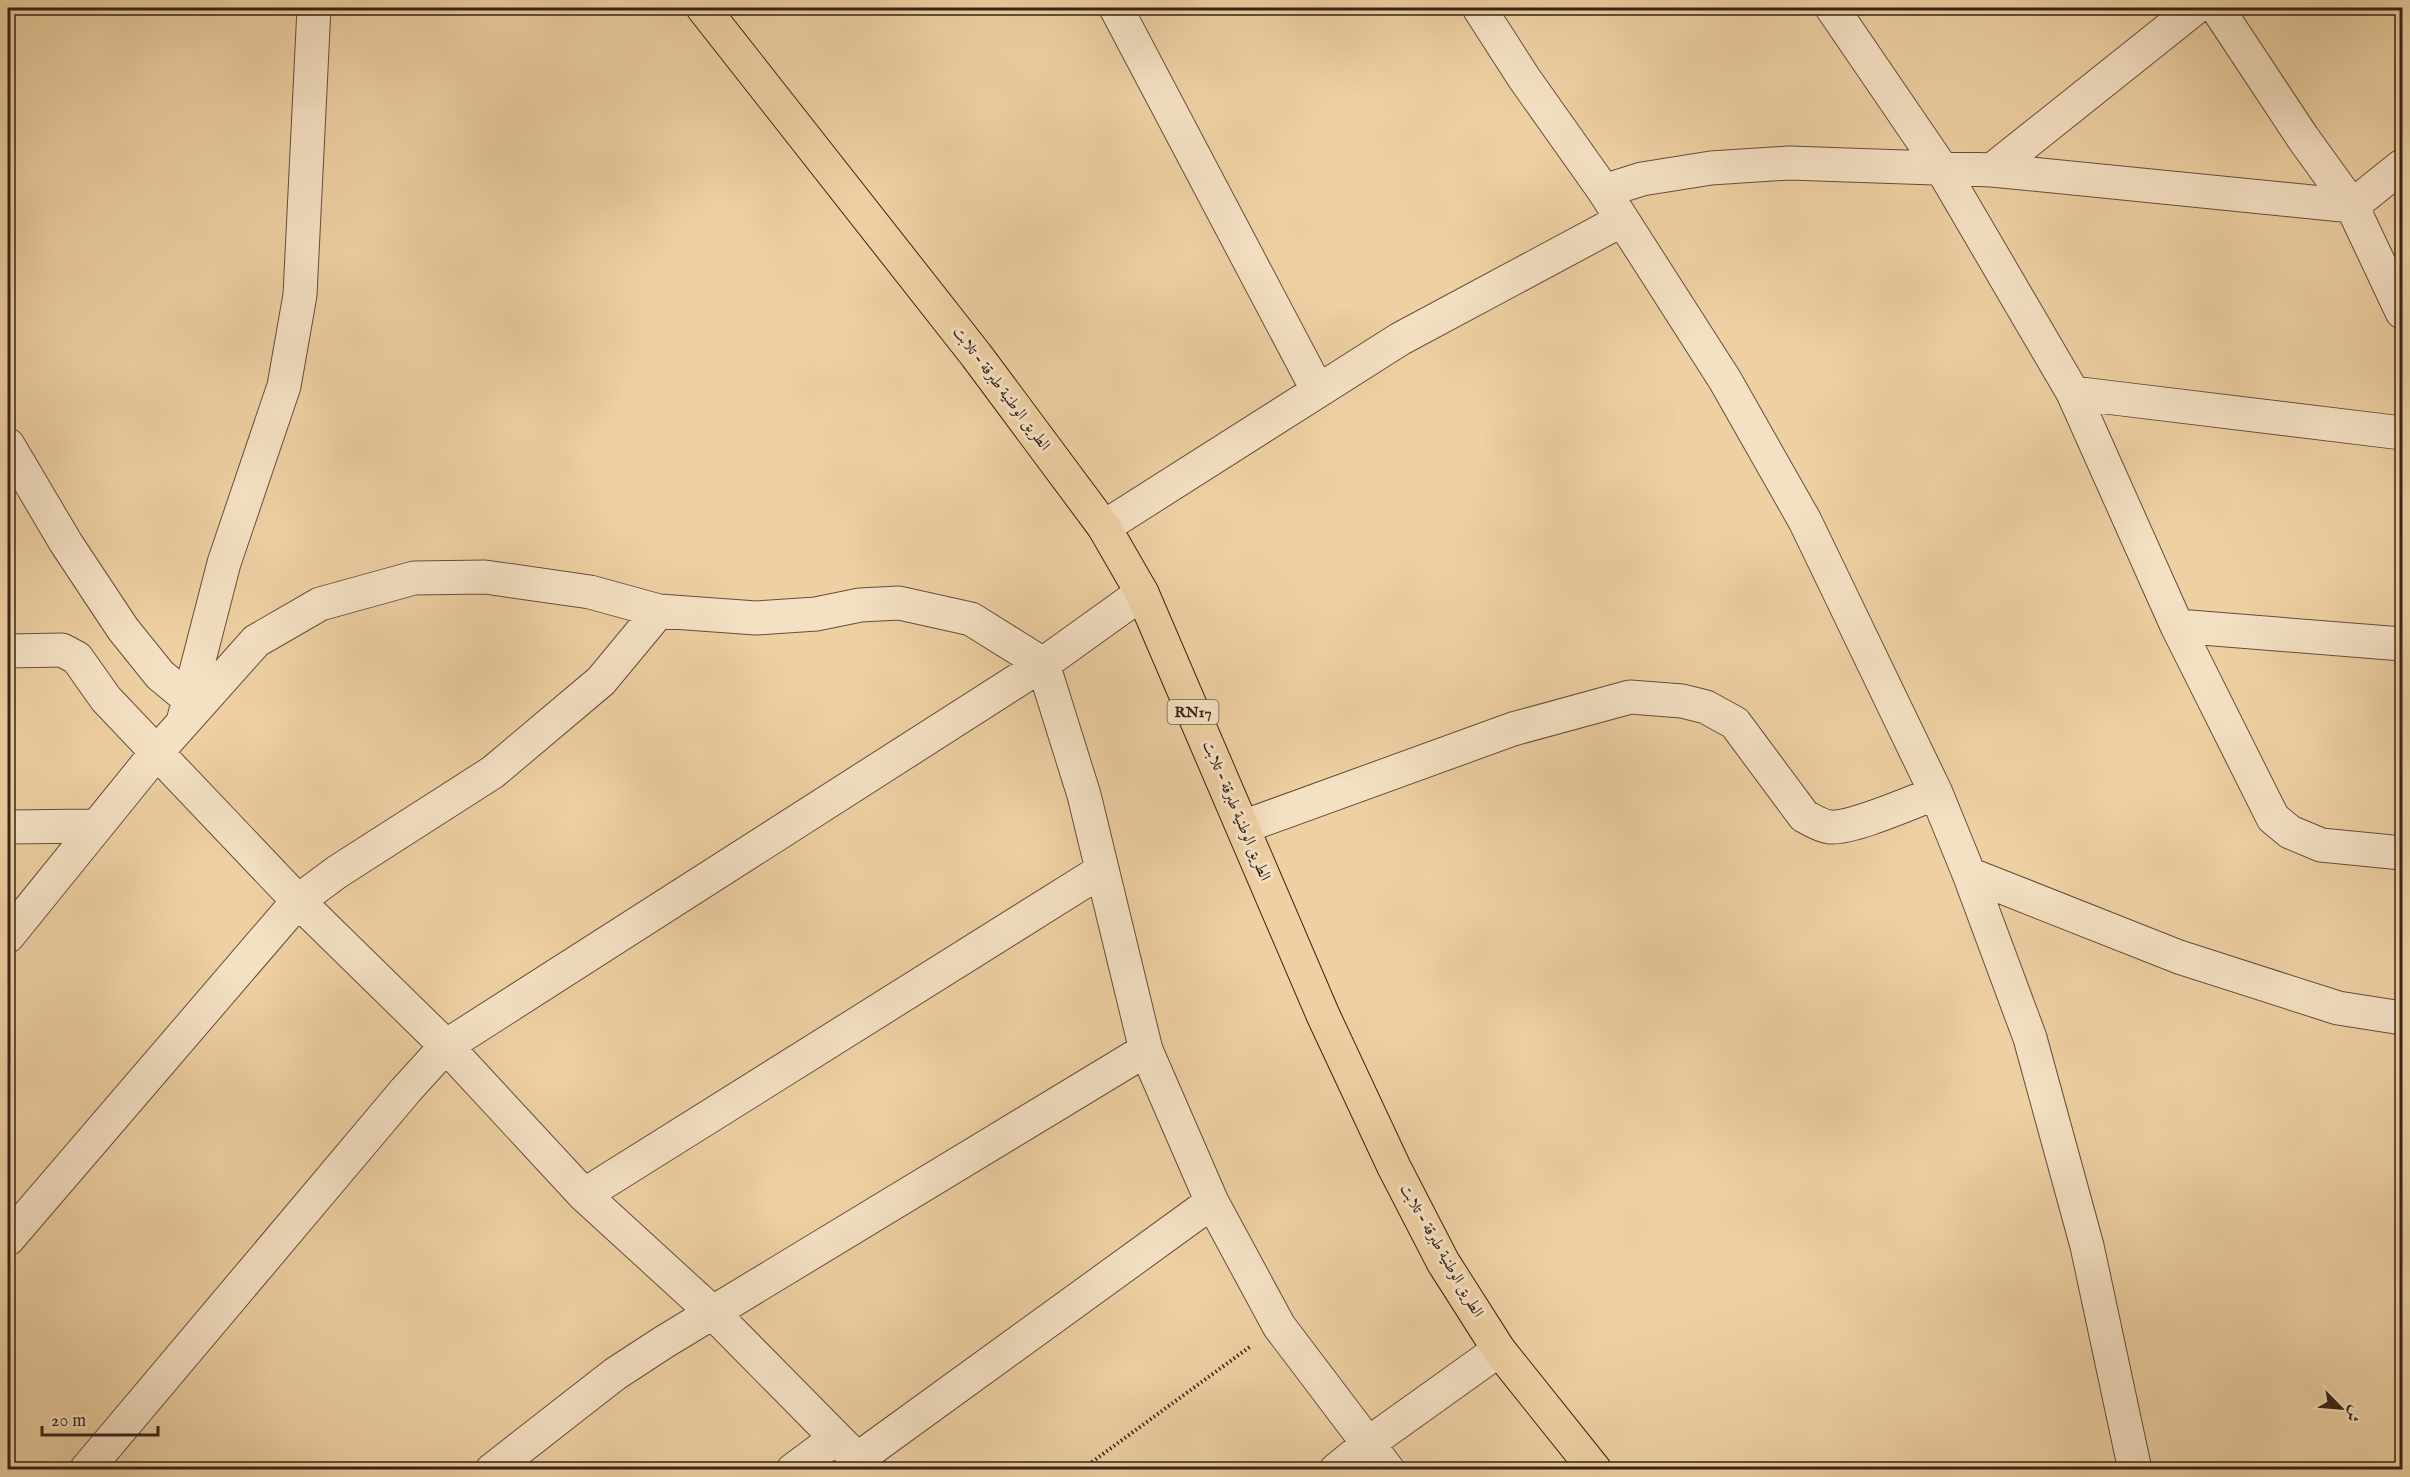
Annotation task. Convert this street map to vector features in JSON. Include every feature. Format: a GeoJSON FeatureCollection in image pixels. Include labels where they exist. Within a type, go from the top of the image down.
{"type":"FeatureCollection","features":[{"type":"Feature","properties":{"kind":"main road","name":"الطريق الوطنية طبرقة - تلابت"},"geometry":{"type":"LineString","coordinates":[[703,8],[976,355],[1104,527],[1142,593],[1323,1015],[1394,1167],[1443,1262],[1499,1350],[1595,1470]]}},
{"type":"Feature","properties":{"kind":"street"},"geometry":{"type":"LineString","coordinates":[[186,711],[224,563],[284,386],[300,295],[314,8]]}},
{"type":"Feature","properties":{"kind":"street"},"geometry":{"type":"LineString","coordinates":[[1116,8],[1318,391]]}},
{"type":"Feature","properties":{"kind":"street"},"geometry":{"type":"LineString","coordinates":[[1479,8],[1524,78],[1604,191],[1725,380],[1804,521],[1936,793],[2030,1038],[2087,1246],[2135,1470]]}},
{"type":"Feature","properties":{"kind":"street"},"geometry":{"type":"LineString","coordinates":[[1835,8],[1942,169],[2073,393],[2177,626],[2273,818],[2290,832],[2321,845],[2403,853]]}},
{"type":"Feature","properties":{"kind":"street"},"geometry":{"type":"LineString","coordinates":[[1992,170],[2195,8]]}},
{"type":"Feature","properties":{"kind":"street"},"geometry":{"type":"LineString","coordinates":[[2217,8],[2303,138],[2352,206],[2403,312]]}},
{"type":"Feature","properties":{"kind":"street"},"geometry":{"type":"LineString","coordinates":[[1604,191],[1642,179],[1711,168],[1789,163],[1992,170],[2352,206],[2403,166]]}},
{"type":"Feature","properties":{"kind":"street"},"geometry":{"type":"LineString","coordinates":[[1104,527],[1400,339],[1622,220]]}},
{"type":"Feature","properties":{"kind":"street"},"geometry":{"type":"LineString","coordinates":[[2073,393],[2403,433]]}},
{"type":"Feature","properties":{"kind":"street"},"geometry":{"type":"LineString","coordinates":[[8,446],[66,543],[123,628],[186,711]]}},
{"type":"Feature","properties":{"kind":"street"},"geometry":{"type":"LineString","coordinates":[[8,936],[94,826],[157,752],[186,711],[255,641],[320,604],[414,578],[485,578],[590,592],[659,611],[756,618],[816,614],[861,605],[898,603],[971,619],[1043,664],[1084,795],[1146,1050],[1212,1202],[1279,1326],[1388,1470]]}},
{"type":"Feature","properties":{"kind":"street"},"geometry":{"type":"LineString","coordinates":[[86,1470],[406,1090],[446,1047],[1043,664],[1142,593]]}},
{"type":"Feature","properties":{"kind":"street"},"geometry":{"type":"LineString","coordinates":[[8,1239],[298,901],[337,872],[493,772],[601,681],[659,611]]}},
{"type":"Feature","properties":{"kind":"street"},"geometry":{"type":"LineString","coordinates":[[2177,626],[2403,644]]}},
{"type":"Feature","properties":{"kind":"street"},"geometry":{"type":"LineString","coordinates":[[8,651],[62,650],[77,658],[106,699],[298,901],[446,1047],[584,1195],[713,1313],[854,1455]]}},
{"type":"Feature","properties":{"kind":"street"},"geometry":{"type":"LineString","coordinates":[[1243,827],[1513,729],[1630,697],[1682,701],[1698,705],[1735,723],[1804,816],[1820,824],[1831,827],[1854,823],[1936,793]]}},
{"type":"Feature","properties":{"kind":"street"},"geometry":{"type":"LineString","coordinates":[[8,827],[94,826]]}},
{"type":"Feature","properties":{"kind":"street"},"geometry":{"type":"LineString","coordinates":[[584,1195],[1101,871]]}},
{"type":"Feature","properties":{"kind":"street"},"geometry":{"type":"LineString","coordinates":[[1969,874],[2179,957],[2338,1008],[2403,1018]]}},
{"type":"Feature","properties":{"kind":"street"},"geometry":{"type":"LineString","coordinates":[[492,1470],[615,1374],[664,1342],[1146,1050]]}},
{"type":"Feature","properties":{"kind":"street"},"geometry":{"type":"LineString","coordinates":[[794,1470],[854,1455],[1212,1202]]}},
{"type":"Feature","properties":{"kind":"street"},"geometry":{"type":"LineString","coordinates":[[1336,1470],[1369,1443],[1499,1350]]}},
{"type":"Feature","properties":{"kind":"path"},"geometry":{"type":"LineString","coordinates":[[1081,1470],[1279,1326]]}}]}
